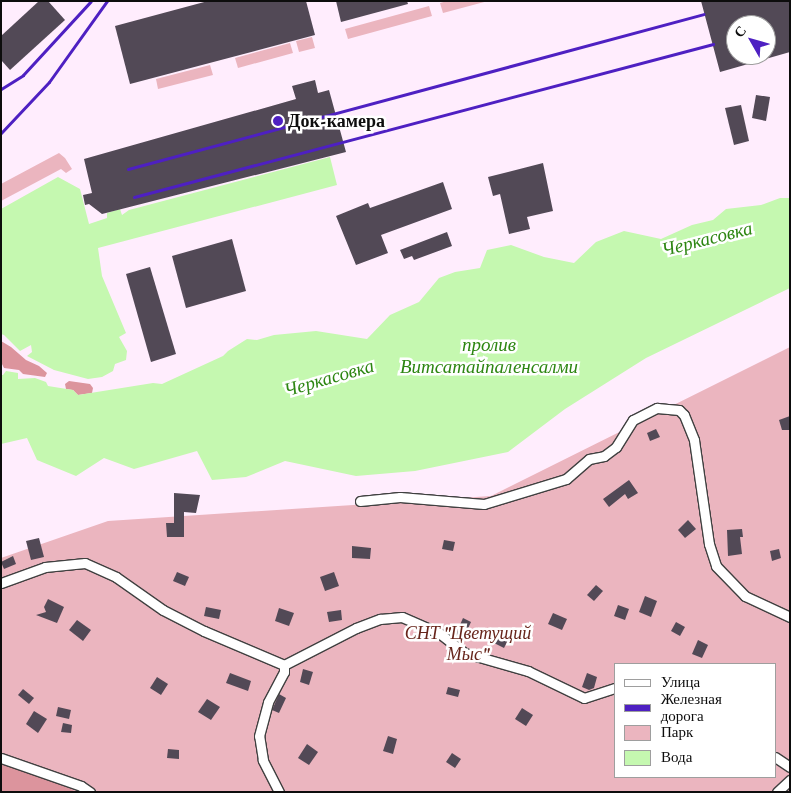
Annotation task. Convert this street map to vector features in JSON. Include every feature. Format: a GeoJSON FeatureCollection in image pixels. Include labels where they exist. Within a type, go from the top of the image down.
{"type":"FeatureCollection","features":[{"type":"Feature","properties":{"kind":"street"},"geometry":{"type":"LineString","coordinates":[[360,500],[400,497],[484,504],[566,479],[589,459],[604,456],[616,447],[633,420],[657,408],[679,410],[684,415],[694,440],[708,544],[716,566],[745,596],[790,617]]}},
{"type":"Feature","properties":{"kind":"street"},"geometry":{"type":"LineString","coordinates":[[1,583],[45,567],[85,563],[116,577],[163,610],[204,631],[284,666]]}},
{"type":"Feature","properties":{"kind":"street"},"geometry":{"type":"LineString","coordinates":[[284,666],[356,628],[380,619],[402,617],[439,632],[465,652],[528,671],[584,698],[614,688]]}},
{"type":"Feature","properties":{"kind":"street"},"geometry":{"type":"LineString","coordinates":[[278,792],[263,760],[259,736],[268,702],[284,672],[284,666]]}},
{"type":"Feature","properties":{"kind":"street"},"geometry":{"type":"LineString","coordinates":[[1,758],[81,786],[90,792]]}},
{"type":"Feature","properties":{"kind":"street"},"geometry":{"type":"LineString","coordinates":[[776,758],[790,767]]}},
{"type":"Feature","properties":{"kind":"street"},"geometry":{"type":"LineString","coordinates":[[777,792],[790,780]]}},
{"type":"Feature","properties":{"kind":"green space"},"geometry":{"type":"Polygon","coordinates":[[[447,1],[488,1],[443,13],[440,3],[447,1]]]}},
{"type":"Feature","properties":{"kind":"green space"},"geometry":{"type":"Polygon","coordinates":[[[429,6],[432,16],[348,39],[345,29],[429,6]]]}},
{"type":"Feature","properties":{"kind":"green space"},"geometry":{"type":"Polygon","coordinates":[[[312,37],[315,48],[299,52],[296,41],[312,37]]]}},
{"type":"Feature","properties":{"kind":"green space"},"geometry":{"type":"Polygon","coordinates":[[[290,43],[293,53],[238,68],[235,58],[290,43]]]}},
{"type":"Feature","properties":{"kind":"green space"},"geometry":{"type":"Polygon","coordinates":[[[210,65],[213,75],[158,89],[156,79],[210,65]]]}},
{"type":"Feature","properties":{"kind":"green space"},"geometry":{"type":"Polygon","coordinates":[[[59,153],[65,158],[72,169],[66,173],[61,169],[1,201],[1,184],[59,153]]]}},
{"type":"Feature","properties":{"kind":"green space","name":"СНТ \"Цветущий Мыс\""},"geometry":{"type":"Polygon","coordinates":[[[790,347],[790,792],[76,792],[4,763],[1,765],[1,558],[108,521],[491,496],[790,347]]]}},
{"type":"Feature","properties":{"kind":"shaded area"},"geometry":{"type":"Polygon","coordinates":[[[1,341],[26,360],[39,366],[47,373],[45,377],[23,374],[19,370],[4,368],[1,362],[1,341]]]}},
{"type":"Feature","properties":{"kind":"shaded area"},"geometry":{"type":"Polygon","coordinates":[[[69,381],[90,384],[93,388],[92,393],[78,395],[73,390],[66,389],[65,384],[69,381]]]}},
{"type":"Feature","properties":{"kind":"shaded area"},"geometry":{"type":"Polygon","coordinates":[[[4,763],[76,792],[1,792],[1,765],[4,763]]]}},
{"type":"Feature","properties":{"kind":"water"},"geometry":{"type":"Polygon","coordinates":[[[330,157],[337,185],[98,248],[102,276],[126,333],[119,337],[127,351],[126,360],[115,364],[113,371],[102,377],[88,379],[54,370],[27,356],[32,352],[31,345],[20,351],[1,334],[1,209],[58,177],[80,189],[89,224],[107,218],[107,213],[120,209],[122,215],[129,210],[330,157]]]}},
{"type":"Feature","properties":{"kind":"water","name":"пролив Витсатайпаленсалми"},"geometry":{"type":"Polygon","coordinates":[[[780,198],[790,198],[790,288],[646,358],[565,409],[508,452],[415,471],[356,476],[285,461],[246,477],[212,480],[197,451],[134,469],[104,458],[76,476],[37,460],[27,438],[1,444],[1,375],[6,371],[18,373],[18,379],[35,378],[46,382],[48,386],[73,390],[78,395],[153,383],[162,384],[223,356],[247,339],[257,340],[274,335],[316,331],[367,339],[390,315],[419,302],[439,278],[455,272],[480,268],[487,250],[511,245],[544,257],[574,263],[596,242],[624,231],[661,239],[692,225],[713,220],[726,209],[761,205],[780,198]]]}},
{"type":"Feature","properties":{"kind":"building"},"geometry":{"type":"Polygon","coordinates":[[[39,1],[48,1],[65,20],[10,70],[1,60],[1,36],[39,1]]]}},
{"type":"Feature","properties":{"kind":"building"},"geometry":{"type":"Polygon","coordinates":[[[208,1],[306,1],[315,35],[130,84],[115,26],[208,1]]]}},
{"type":"Feature","properties":{"kind":"building"},"geometry":{"type":"Polygon","coordinates":[[[336,1],[407,1],[408,4],[341,22],[336,1]]]}},
{"type":"Feature","properties":{"kind":"building"},"geometry":{"type":"Polygon","coordinates":[[[701,1],[790,1],[790,52],[776,56],[776,15],[726,15],[726,65],[744,65],[720,72],[701,1]]]}},
{"type":"Feature","properties":{"kind":"building","name":"Док-камера"},"geometry":{"type":"Polygon","coordinates":[[[315,80],[318,93],[329,90],[346,152],[102,214],[89,204],[85,205],[83,195],[92,193],[84,159],[296,99],[292,86],[315,80]]]}},
{"type":"Feature","properties":{"kind":"building"},"geometry":{"type":"Polygon","coordinates":[[[756,95],[770,97],[766,121],[752,118],[756,95]]]}},
{"type":"Feature","properties":{"kind":"building"},"geometry":{"type":"Polygon","coordinates":[[[741,105],[749,141],[734,145],[725,108],[741,105]]]}},
{"type":"Feature","properties":{"kind":"building"},"geometry":{"type":"Polygon","coordinates":[[[543,163],[553,211],[527,217],[530,229],[509,234],[500,194],[493,196],[488,177],[543,163]]]}},
{"type":"Feature","properties":{"kind":"building"},"geometry":{"type":"Polygon","coordinates":[[[443,182],[452,209],[381,235],[388,253],[356,265],[336,216],[368,203],[370,208],[443,182]]]}},
{"type":"Feature","properties":{"kind":"building"},"geometry":{"type":"Polygon","coordinates":[[[447,232],[452,246],[414,260],[412,256],[404,259],[400,250],[447,232]]]}},
{"type":"Feature","properties":{"kind":"building"},"geometry":{"type":"Polygon","coordinates":[[[232,239],[246,291],[186,308],[172,256],[232,239]]]}},
{"type":"Feature","properties":{"kind":"building"},"geometry":{"type":"Polygon","coordinates":[[[150,267],[176,354],[151,362],[126,274],[150,267]]]}},
{"type":"Feature","properties":{"kind":"building"},"geometry":{"type":"Polygon","coordinates":[[[790,416],[790,430],[782,430],[779,420],[790,416]]]}},
{"type":"Feature","properties":{"kind":"building"},"geometry":{"type":"Polygon","coordinates":[[[656,429],[660,437],[650,441],[647,433],[656,429]]]}},
{"type":"Feature","properties":{"kind":"building"},"geometry":{"type":"Polygon","coordinates":[[[629,480],[638,493],[628,499],[625,494],[609,507],[603,499],[629,480]]]}},
{"type":"Feature","properties":{"kind":"building"},"geometry":{"type":"Polygon","coordinates":[[[174,493],[200,495],[196,513],[184,512],[184,537],[167,537],[166,523],[174,523],[174,493]]]}},
{"type":"Feature","properties":{"kind":"building"},"geometry":{"type":"Polygon","coordinates":[[[688,520],[696,529],[685,538],[678,530],[688,520]]]}},
{"type":"Feature","properties":{"kind":"building"},"geometry":{"type":"Polygon","coordinates":[[[742,529],[743,537],[740,537],[742,554],[728,556],[727,530],[742,529]]]}},
{"type":"Feature","properties":{"kind":"building"},"geometry":{"type":"Polygon","coordinates":[[[39,538],[44,557],[31,560],[26,541],[39,538]]]}},
{"type":"Feature","properties":{"kind":"building"},"geometry":{"type":"Polygon","coordinates":[[[444,540],[455,542],[453,551],[442,549],[444,540]]]}},
{"type":"Feature","properties":{"kind":"building"},"geometry":{"type":"Polygon","coordinates":[[[352,546],[371,548],[370,559],[352,558],[352,546]]]}},
{"type":"Feature","properties":{"kind":"building"},"geometry":{"type":"Polygon","coordinates":[[[779,549],[781,558],[772,561],[770,551],[779,549]]]}},
{"type":"Feature","properties":{"kind":"building"},"geometry":{"type":"Polygon","coordinates":[[[13,556],[16,564],[4,569],[1,562],[13,556]]]}},
{"type":"Feature","properties":{"kind":"building"},"geometry":{"type":"Polygon","coordinates":[[[177,572],[189,577],[185,586],[173,581],[177,572]]]}},
{"type":"Feature","properties":{"kind":"building"},"geometry":{"type":"Polygon","coordinates":[[[334,572],[339,586],[325,591],[320,577],[334,572]]]}},
{"type":"Feature","properties":{"kind":"building"},"geometry":{"type":"Polygon","coordinates":[[[596,585],[603,591],[594,601],[587,595],[596,585]]]}},
{"type":"Feature","properties":{"kind":"building"},"geometry":{"type":"Polygon","coordinates":[[[645,596],[657,601],[651,617],[639,612],[645,596]]]}},
{"type":"Feature","properties":{"kind":"building"},"geometry":{"type":"Polygon","coordinates":[[[48,599],[64,607],[57,623],[36,615],[46,612],[44,607],[48,599]]]}},
{"type":"Feature","properties":{"kind":"building"},"geometry":{"type":"Polygon","coordinates":[[[618,605],[629,609],[625,620],[614,616],[618,605]]]}},
{"type":"Feature","properties":{"kind":"building"},"geometry":{"type":"Polygon","coordinates":[[[206,607],[221,610],[219,619],[204,616],[206,607]]]}},
{"type":"Feature","properties":{"kind":"building"},"geometry":{"type":"Polygon","coordinates":[[[279,608],[294,613],[289,626],[275,621],[279,608]]]}},
{"type":"Feature","properties":{"kind":"building"},"geometry":{"type":"Polygon","coordinates":[[[341,610],[342,620],[329,622],[327,612],[341,610]]]}},
{"type":"Feature","properties":{"kind":"building"},"geometry":{"type":"Polygon","coordinates":[[[553,613],[567,619],[562,630],[548,624],[553,613]]]}},
{"type":"Feature","properties":{"kind":"building"},"geometry":{"type":"Polygon","coordinates":[[[463,618],[471,622],[464,637],[456,634],[463,618]]]}},
{"type":"Feature","properties":{"kind":"building"},"geometry":{"type":"Polygon","coordinates":[[[77,620],[91,630],[83,641],[69,630],[77,620]]]}},
{"type":"Feature","properties":{"kind":"building"},"geometry":{"type":"Polygon","coordinates":[[[676,622],[685,627],[680,636],[671,631],[676,622]]]}},
{"type":"Feature","properties":{"kind":"building"},"geometry":{"type":"Polygon","coordinates":[[[492,628],[510,636],[504,648],[486,639],[492,628]]]}},
{"type":"Feature","properties":{"kind":"building"},"geometry":{"type":"Polygon","coordinates":[[[698,640],[708,645],[702,658],[692,654],[698,640]]]}},
{"type":"Feature","properties":{"kind":"building"},"geometry":{"type":"Polygon","coordinates":[[[303,669],[313,672],[309,685],[300,682],[303,669]]]}},
{"type":"Feature","properties":{"kind":"building"},"geometry":{"type":"Polygon","coordinates":[[[230,673],[251,681],[248,691],[226,683],[230,673]]]}},
{"type":"Feature","properties":{"kind":"building"},"geometry":{"type":"Polygon","coordinates":[[[587,673],[597,677],[594,688],[589,690],[582,687],[587,673]]]}},
{"type":"Feature","properties":{"kind":"building"},"geometry":{"type":"Polygon","coordinates":[[[157,677],[168,684],[161,695],[150,688],[157,677]]]}},
{"type":"Feature","properties":{"kind":"building"},"geometry":{"type":"Polygon","coordinates":[[[448,687],[460,690],[458,697],[446,694],[448,687]]]}},
{"type":"Feature","properties":{"kind":"building"},"geometry":{"type":"Polygon","coordinates":[[[23,689],[34,698],[29,704],[18,695],[23,689]]]}},
{"type":"Feature","properties":{"kind":"building"},"geometry":{"type":"Polygon","coordinates":[[[279,694],[286,698],[279,713],[272,710],[279,694]]]}},
{"type":"Feature","properties":{"kind":"building"},"geometry":{"type":"Polygon","coordinates":[[[207,699],[220,707],[211,720],[198,712],[207,699]]]}},
{"type":"Feature","properties":{"kind":"building"},"geometry":{"type":"Polygon","coordinates":[[[58,707],[71,710],[69,719],[56,716],[58,707]]]}},
{"type":"Feature","properties":{"kind":"building"},"geometry":{"type":"Polygon","coordinates":[[[522,708],[533,715],[526,726],[515,719],[522,708]]]}},
{"type":"Feature","properties":{"kind":"building"},"geometry":{"type":"Polygon","coordinates":[[[34,711],[47,719],[38,733],[26,724],[34,711]]]}},
{"type":"Feature","properties":{"kind":"building"},"geometry":{"type":"Polygon","coordinates":[[[63,723],[72,725],[71,733],[61,732],[63,723]]]}},
{"type":"Feature","properties":{"kind":"building"},"geometry":{"type":"Polygon","coordinates":[[[388,736],[397,739],[393,754],[383,751],[388,736]]]}},
{"type":"Feature","properties":{"kind":"building"},"geometry":{"type":"Polygon","coordinates":[[[307,744],[318,752],[309,765],[298,758],[307,744]]]}},
{"type":"Feature","properties":{"kind":"building"},"geometry":{"type":"Polygon","coordinates":[[[168,749],[179,750],[179,759],[167,758],[168,749]]]}},
{"type":"Feature","properties":{"kind":"building"},"geometry":{"type":"Polygon","coordinates":[[[452,753],[461,759],[455,768],[446,762],[452,753]]]}},
{"type":"Feature","properties":{"kind":"railway"},"geometry":{"type":"LineString","coordinates":[[1,89],[23,75],[91,1]]}},
{"type":"Feature","properties":{"kind":"railway"},"geometry":{"type":"LineString","coordinates":[[1,133],[49,82],[107,1]]}},
{"type":"Feature","properties":{"kind":"railway"},"geometry":{"type":"LineString","coordinates":[[128,169],[704,14]]}},
{"type":"Feature","properties":{"kind":"railway"},"geometry":{"type":"LineString","coordinates":[[134,197],[713,44]]}},
{"type":"Feature","properties":{"kind":"place","name":"Док-камера"},"geometry":{"type":"Point","coordinates":[278,121]}},
{"type":"Feature","properties":{"kind":"water label","name":"Черкасовка"},"geometry":{"type":"Point","coordinates":[707,239]}},
{"type":"Feature","properties":{"kind":"water label","name":"Черкасовка"},"geometry":{"type":"Point","coordinates":[329,378]}}]}
